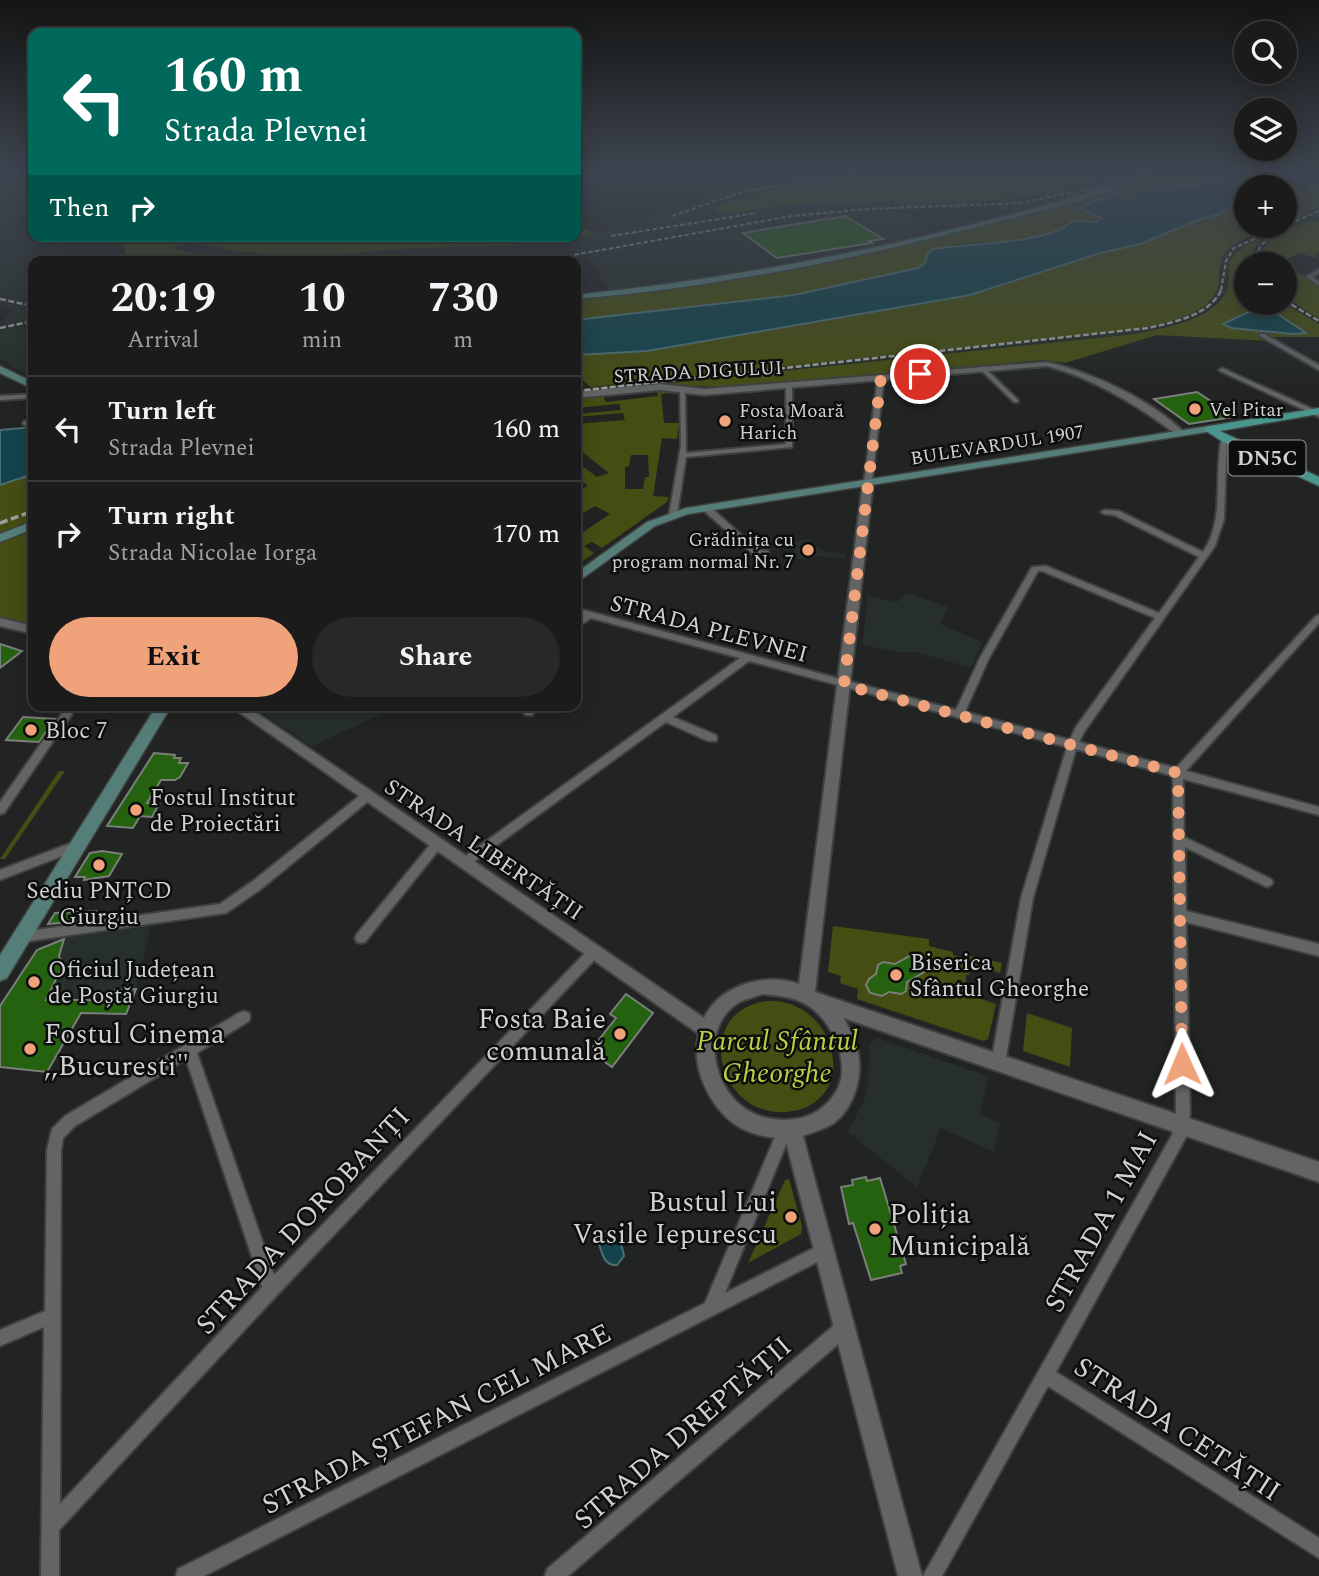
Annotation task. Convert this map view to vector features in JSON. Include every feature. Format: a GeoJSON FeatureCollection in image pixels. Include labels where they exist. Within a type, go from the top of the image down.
{"type":"FeatureCollection","features":[{"type":"Feature","properties":{"kind":"main road"},"geometry":{"type":"LineString","coordinates":[[581,296],[762,272],[895,247]]}},
{"type":"Feature","properties":{"kind":"main road"},"geometry":{"type":"LineString","coordinates":[[0,369],[28,383]]}},
{"type":"Feature","properties":{"kind":"main road","name":"BULEVARDUL 1907"},"geometry":{"type":"LineString","coordinates":[[581,575],[651,524],[673,514],[1317,412]]}},
{"type":"Feature","properties":{"kind":"main road","name":"DN5C"},"geometry":{"type":"LineString","coordinates":[[1209,429],[1224,439],[1319,482]]}},
{"type":"Feature","properties":{"kind":"main road"},"geometry":{"type":"LineString","coordinates":[[0,538],[28,528]]}},
{"type":"Feature","properties":{"kind":"main road"},"geometry":{"type":"LineString","coordinates":[[0,972],[161,711]]}},
{"type":"Feature","properties":{"kind":"street"},"geometry":{"type":"LineString","coordinates":[[1319,271],[1309,277],[1319,284]]}},
{"type":"Feature","properties":{"kind":"street"},"geometry":{"type":"LineString","coordinates":[[1262,335],[1319,368]]}},
{"type":"Feature","properties":{"kind":"street","name":"STRADA DIGULUI"},"geometry":{"type":"LineString","coordinates":[[581,395],[660,387],[705,392],[982,368],[1055,365],[1140,404],[1180,433]]}},
{"type":"Feature","properties":{"kind":"street"},"geometry":{"type":"LineString","coordinates":[[982,368],[1016,401]]}},
{"type":"Feature","properties":{"kind":"street"},"geometry":{"type":"LineString","coordinates":[[1222,370],[1317,412]]}},
{"type":"Feature","properties":{"kind":"street"},"geometry":{"type":"LineString","coordinates":[[812,998],[844,685],[881,377]]}},
{"type":"Feature","properties":{"kind":"street"},"geometry":{"type":"LineString","coordinates":[[683,455],[790,446],[789,384]]}},
{"type":"Feature","properties":{"kind":"street"},"geometry":{"type":"LineString","coordinates":[[673,514],[683,455],[685,423],[682,389]]}},
{"type":"Feature","properties":{"kind":"street"},"geometry":{"type":"LineString","coordinates":[[0,398],[28,396]]}},
{"type":"Feature","properties":{"kind":"street"},"geometry":{"type":"LineString","coordinates":[[999,1063],[1027,898],[1072,746],[1080,730],[1159,616],[1211,546],[1220,519],[1224,439]]}},
{"type":"Feature","properties":{"kind":"street"},"geometry":{"type":"LineString","coordinates":[[706,508],[756,552],[765,553]]}},
{"type":"Feature","properties":{"kind":"street"},"geometry":{"type":"LineString","coordinates":[[1105,512],[1116,513],[1204,556]]}},
{"type":"Feature","properties":{"kind":"street"},"geometry":{"type":"LineString","coordinates":[[959,714],[987,649],[1038,567],[1159,616]]}},
{"type":"Feature","properties":{"kind":"street","name":"STRADA PLEVNEI"},"geometry":{"type":"LineString","coordinates":[[581,613],[1319,811]]}},
{"type":"Feature","properties":{"kind":"street"},"geometry":{"type":"LineString","coordinates":[[581,621],[589,615]]}},
{"type":"Feature","properties":{"kind":"street"},"geometry":{"type":"LineString","coordinates":[[1178,773],[1319,618]]}},
{"type":"Feature","properties":{"kind":"street"},"geometry":{"type":"LineString","coordinates":[[0,622],[28,629]]}},
{"type":"Feature","properties":{"kind":"street"},"geometry":{"type":"LineString","coordinates":[[464,863],[746,659]]}},
{"type":"Feature","properties":{"kind":"street"},"geometry":{"type":"LineString","coordinates":[[0,810],[70,711]]}},
{"type":"Feature","properties":{"kind":"street","name":"STRADA LIBERTĂȚII"},"geometry":{"type":"LineString","coordinates":[[244,711],[708,1030]]}},
{"type":"Feature","properties":{"kind":"street"},"geometry":{"type":"LineString","coordinates":[[665,718],[712,738]]}},
{"type":"Feature","properties":{"kind":"street","name":"STRADA 1 MAI"},"geometry":{"type":"LineString","coordinates":[[932,1576],[1179,1137],[1182,1125],[1178,773]]}},
{"type":"Feature","properties":{"kind":"street"},"geometry":{"type":"LineString","coordinates":[[22,937],[222,909],[257,886],[367,796]]}},
{"type":"Feature","properties":{"kind":"street"},"geometry":{"type":"LineString","coordinates":[[1178,839],[1266,881]]}},
{"type":"Feature","properties":{"kind":"street"},"geometry":{"type":"LineString","coordinates":[[361,938],[437,844]]}},
{"type":"Feature","properties":{"kind":"street"},"geometry":{"type":"LineString","coordinates":[[0,875],[79,845]]}},
{"type":"Feature","properties":{"kind":"street"},"geometry":{"type":"LineString","coordinates":[[1179,915],[1319,950]]}},
{"type":"Feature","properties":{"kind":"street","name":"STRADA DOROBANȚI"},"geometry":{"type":"LineString","coordinates":[[50,1527],[271,1289],[594,952]]}},
{"type":"Feature","properties":{"kind":"street"},"geometry":{"type":"LineString","coordinates":[[812,998],[836,1019],[846,1037],[850,1077],[843,1096],[832,1111],[816,1123],[788,1130],[764,1128],[749,1122],[720,1097],[709,1079],[705,1064],[708,1030],[726,1003],[750,989],[777,986],[812,998],[999,1063],[1319,1172]]}},
{"type":"Feature","properties":{"kind":"street"},"geometry":{"type":"LineString","coordinates":[[50,1576],[54,1150],[57,1134],[70,1121],[244,1017]]}},
{"type":"Feature","properties":{"kind":"street"},"geometry":{"type":"LineString","coordinates":[[189,1050],[271,1289]]}},
{"type":"Feature","properties":{"kind":"street"},"geometry":{"type":"LineString","coordinates":[[788,1130],[824,1251],[910,1576]]}},
{"type":"Feature","properties":{"kind":"street"},"geometry":{"type":"LineString","coordinates":[[711,1308],[788,1130]]}},
{"type":"Feature","properties":{"kind":"street","name":"STRADA ȘTEFAN CEL MARE"},"geometry":{"type":"LineString","coordinates":[[185,1576],[824,1251]]}},
{"type":"Feature","properties":{"kind":"street"},"geometry":{"type":"LineString","coordinates":[[0,1338],[52,1315]]}},
{"type":"Feature","properties":{"kind":"street","name":"STRADA DREPTĂȚII"},"geometry":{"type":"LineString","coordinates":[[554,1576],[844,1328]]}},
{"type":"Feature","properties":{"kind":"street","name":"STRADA CETĂȚII"},"geometry":{"type":"LineString","coordinates":[[1045,1374],[1319,1549]]}},
{"type":"Feature","properties":{"kind":"shaded area"},"geometry":{"type":"Polygon","coordinates":[[[0,247],[66,247],[66,256],[28,256],[28,324],[0,329],[0,321],[4,321],[12,309],[0,304],[0,247]]]}},
{"type":"Feature","properties":{"kind":"shaded area"},"geometry":{"type":"Polygon","coordinates":[[[216,247],[233,251],[295,256],[198,256],[169,249],[216,247]]]}},
{"type":"Feature","properties":{"kind":"shaded area"},"geometry":{"type":"Polygon","coordinates":[[[470,247],[884,247],[783,267],[609,290],[588,255],[319,256],[470,247]]]}},
{"type":"Feature","properties":{"kind":"shaded area"},"geometry":{"type":"Polygon","coordinates":[[[1231,247],[1244,247],[1234,252],[1229,261],[1225,292],[1209,309],[1186,320],[1135,334],[595,391],[591,387],[1130,330],[1160,323],[1202,307],[1219,282],[1221,259],[1231,247]]]}},
{"type":"Feature","properties":{"kind":"shaded area"},"geometry":{"type":"Polygon","coordinates":[[[1256,247],[1274,247],[1265,252],[1252,252],[1256,247]]]}},
{"type":"Feature","properties":{"kind":"shaded area"},"geometry":{"type":"Polygon","coordinates":[[[28,326],[28,376],[0,358],[0,330],[28,326]]]}},
{"type":"Feature","properties":{"kind":"shaded area","name":"Grădinița cu program normal Nr. 7"},"geometry":{"type":"Polygon","coordinates":[[[809,539],[823,551],[846,554],[845,559],[820,556],[799,560],[789,543],[809,539]]]}},
{"type":"Feature","properties":{"kind":"shaded area"},"geometry":{"type":"Polygon","coordinates":[[[907,593],[948,607],[940,624],[982,642],[971,668],[916,652],[898,652],[863,645],[867,596],[897,602],[907,593]]]}},
{"type":"Feature","properties":{"kind":"shaded area"},"geometry":{"type":"Polygon","coordinates":[[[270,711],[375,711],[379,715],[312,746],[265,715],[270,711]]]}},
{"type":"Feature","properties":{"kind":"shaded area"},"geometry":{"type":"Polygon","coordinates":[[[151,926],[136,989],[126,1014],[0,1013],[0,1006],[25,965],[41,946],[54,943],[53,939],[151,926]]]}},
{"type":"Feature","properties":{"kind":"shaded area"},"geometry":{"type":"Polygon","coordinates":[[[877,1038],[988,1076],[980,1114],[1000,1123],[994,1152],[941,1128],[917,1187],[848,1132],[864,1100],[868,1083],[869,1044],[877,1038]]]}},
{"type":"Feature","properties":{"kind":"green space"},"geometry":{"type":"Polygon","coordinates":[[[124,247],[176,247],[171,248],[201,256],[125,256],[124,247]]]}},
{"type":"Feature","properties":{"kind":"green space"},"geometry":{"type":"Polygon","coordinates":[[[216,247],[470,247],[319,256],[233,251],[216,247]]]}},
{"type":"Feature","properties":{"kind":"green space"},"geometry":{"type":"Polygon","coordinates":[[[901,247],[950,247],[928,253],[926,263],[918,268],[794,295],[581,319],[581,298],[751,275],[901,247]]]}},
{"type":"Feature","properties":{"kind":"green space"},"geometry":{"type":"Polygon","coordinates":[[[1128,247],[1231,247],[1222,258],[1218,286],[1205,306],[1181,318],[1130,330],[591,387],[581,379],[581,355],[647,351],[970,295],[1128,247]]]}},
{"type":"Feature","properties":{"kind":"green space"},"geometry":{"type":"Polygon","coordinates":[[[1245,247],[1256,247],[1253,250],[1237,252],[1245,247]]]}},
{"type":"Feature","properties":{"kind":"green space"},"geometry":{"type":"Polygon","coordinates":[[[1265,247],[1319,247],[1319,252],[1315,255],[1319,259],[1297,252],[1262,252],[1265,247]]]}},
{"type":"Feature","properties":{"kind":"green space"},"geometry":{"type":"Polygon","coordinates":[[[1234,255],[1234,315],[1297,315],[1297,311],[1319,324],[1319,337],[1262,337],[1269,341],[1157,335],[1065,363],[1044,360],[722,387],[659,385],[595,391],[1135,334],[1179,324],[1210,310],[1225,293],[1230,261],[1234,255]]]}},
{"type":"Feature","properties":{"kind":"green space"},"geometry":{"type":"Polygon","coordinates":[[[1297,271],[1319,284],[1319,319],[1297,305],[1297,271]]]}},
{"type":"Feature","properties":{"kind":"green space"},"geometry":{"type":"Polygon","coordinates":[[[669,390],[676,393],[661,394],[664,423],[679,423],[677,439],[662,438],[653,496],[669,497],[667,502],[602,548],[592,542],[584,546],[594,553],[581,562],[581,534],[610,514],[595,506],[581,514],[581,489],[588,486],[581,480],[581,465],[597,477],[609,473],[581,451],[581,424],[625,420],[623,413],[581,417],[581,414],[621,410],[619,404],[581,408],[581,398],[603,396],[606,402],[658,396],[657,391],[669,390]],[[631,455],[629,466],[625,467],[625,489],[643,489],[645,477],[649,477],[648,455],[631,455]]]}},
{"type":"Feature","properties":{"kind":"green space"},"geometry":{"type":"Polygon","coordinates":[[[28,476],[28,525],[0,535],[0,485],[28,476]]]}},
{"type":"Feature","properties":{"kind":"green space"},"geometry":{"type":"Polygon","coordinates":[[[28,533],[28,629],[0,622],[0,543],[28,533]]]}},
{"type":"Feature","properties":{"kind":"green space"},"geometry":{"type":"Polygon","coordinates":[[[59,771],[65,771],[5,859],[0,859],[59,771]]]}},
{"type":"Feature","properties":{"kind":"green space"},"geometry":{"type":"Polygon","coordinates":[[[833,926],[929,939],[929,946],[953,952],[953,955],[1002,963],[1000,973],[972,964],[969,975],[966,975],[966,994],[996,1004],[988,1039],[983,1041],[857,999],[858,989],[840,983],[841,976],[828,972],[833,926]],[[912,954],[892,965],[883,962],[878,965],[878,973],[866,985],[870,994],[901,994],[906,991],[906,982],[926,971],[923,966],[928,962],[922,956],[917,958],[912,954]]]}},
{"type":"Feature","properties":{"kind":"green space","name":"Parcul Sfântul Gheorghe"},"geometry":{"type":"Polygon","coordinates":[[[767,1001],[790,1004],[809,1015],[823,1031],[831,1050],[833,1069],[828,1088],[814,1102],[793,1111],[768,1111],[747,1101],[732,1085],[723,1065],[721,1044],[727,1025],[742,1009],[767,1001]]]}},
{"type":"Feature","properties":{"kind":"green space"},"geometry":{"type":"Polygon","coordinates":[[[1027,1013],[1072,1028],[1070,1067],[1023,1051],[1027,1013]]]}},
{"type":"Feature","properties":{"kind":"green space"},"geometry":{"type":"Polygon","coordinates":[[[789,1179],[802,1226],[801,1234],[748,1263],[785,1180],[789,1179]]]}},
{"type":"Feature","properties":{"kind":"water"},"geometry":{"type":"Polygon","coordinates":[[[956,247],[1128,247],[970,295],[647,351],[581,355],[581,319],[794,295],[918,268],[925,263],[928,253],[933,249],[956,247]]]}},
{"type":"Feature","properties":{"kind":"water"},"geometry":{"type":"Polygon","coordinates":[[[1242,315],[1279,315],[1306,333],[1231,328],[1223,324],[1242,315]]]}},
{"type":"Feature","properties":{"kind":"water"},"geometry":{"type":"Polygon","coordinates":[[[28,426],[28,476],[0,485],[0,430],[28,426]]]}},
{"type":"Feature","properties":{"kind":"water"},"geometry":{"type":"Polygon","coordinates":[[[600,1231],[614,1235],[622,1247],[624,1256],[617,1265],[608,1263],[603,1256],[597,1238],[600,1231]]]}},
{"type":"Feature","properties":{"kind":"building"},"geometry":{"type":"Polygon","coordinates":[[[761,247],[850,247],[777,258],[761,247]]]}},
{"type":"Feature","properties":{"kind":"building","name":"Vel Pitar"},"geometry":{"type":"Polygon","coordinates":[[[1197,392],[1234,417],[1189,424],[1154,399],[1197,392]]]}},
{"type":"Feature","properties":{"kind":"building"},"geometry":{"type":"Polygon","coordinates":[[[0,644],[22,651],[0,668],[0,644]]]}},
{"type":"Feature","properties":{"kind":"building","name":"Bloc 7"},"geometry":{"type":"Polygon","coordinates":[[[23,717],[55,719],[39,742],[6,740],[23,717]]]}},
{"type":"Feature","properties":{"kind":"building"},"geometry":{"type":"Polygon","coordinates":[[[154,753],[175,755],[174,758],[181,758],[179,763],[188,763],[180,777],[175,780],[161,780],[147,803],[159,804],[152,817],[140,816],[133,828],[107,826],[154,753]]]}},
{"type":"Feature","properties":{"kind":"building","name":"Sediu PNȚCD Giurgiu"},"geometry":{"type":"Polygon","coordinates":[[[102,851],[122,854],[109,876],[84,880],[85,877],[75,877],[90,853],[102,851]]]}},
{"type":"Feature","properties":{"kind":"building"},"geometry":{"type":"Polygon","coordinates":[[[96,911],[97,919],[48,924],[55,913],[96,911]]]}},
{"type":"Feature","properties":{"kind":"building"},"geometry":{"type":"Polygon","coordinates":[[[64,939],[59,956],[64,969],[58,975],[46,1000],[111,1000],[115,990],[136,989],[126,1014],[81,1013],[47,1072],[0,1067],[0,1006],[37,950],[64,939]]]}},
{"type":"Feature","properties":{"kind":"building","name":"Biserica Sfântul Gheorghe"},"geometry":{"type":"Polygon","coordinates":[[[913,954],[926,971],[907,982],[906,991],[901,994],[889,992],[882,996],[870,993],[866,985],[876,974],[878,965],[883,962],[895,964],[913,954]]]}},
{"type":"Feature","properties":{"kind":"building","name":"Fosta Baie comunală"},"geometry":{"type":"Polygon","coordinates":[[[626,994],[653,1013],[612,1067],[590,1051],[616,1018],[610,1014],[626,994]]]}},
{"type":"Feature","properties":{"kind":"building","name":"Poliția Municipală"},"geometry":{"type":"Polygon","coordinates":[[[866,1177],[867,1181],[880,1178],[906,1264],[900,1266],[902,1273],[871,1280],[853,1223],[849,1224],[841,1187],[853,1185],[852,1180],[866,1177]]]}},
{"type":"Feature","properties":{"kind":"railway"},"geometry":{"type":"LineString","coordinates":[[568,256],[621,247]]}},
{"type":"Feature","properties":{"kind":"railway"},"geometry":{"type":"LineString","coordinates":[[1221,290],[1226,261],[1237,247]]}},
{"type":"Feature","properties":{"kind":"railway"},"geometry":{"type":"LineString","coordinates":[[1258,252],[1260,247]]}},
{"type":"Feature","properties":{"kind":"railway"},"geometry":{"type":"LineString","coordinates":[[581,390],[1148,328],[1180,320],[1200,311],[1217,298],[1221,290]]}},
{"type":"Feature","properties":{"kind":"railway"},"geometry":{"type":"LineString","coordinates":[[0,299],[28,305]]}},
{"type":"Feature","properties":{"kind":"railway"},"geometry":{"type":"LineString","coordinates":[[1297,308],[1319,321]]}},
{"type":"Feature","properties":{"kind":"railway"},"geometry":{"type":"LineString","coordinates":[[0,328],[28,322]]}},
{"type":"Feature","properties":{"kind":"railway"},"geometry":{"type":"LineString","coordinates":[[0,523],[28,513]]}},
{"type":"Feature","properties":{"kind":"place","name":"Vel Pitar"},"geometry":{"type":"Point","coordinates":[1195,409]}},
{"type":"Feature","properties":{"kind":"place","name":"Fosta Moară Harich"},"geometry":{"type":"Point","coordinates":[725,421]}},
{"type":"Feature","properties":{"kind":"place","name":"Grădinița cu program normal Nr. 7"},"geometry":{"type":"Point","coordinates":[808,550]}},
{"type":"Feature","properties":{"kind":"place","name":"Bloc 7"},"geometry":{"type":"Point","coordinates":[31,730]}},
{"type":"Feature","properties":{"kind":"place","name":"Fostul Institut de Proiectări"},"geometry":{"type":"Point","coordinates":[136,810]}},
{"type":"Feature","properties":{"kind":"place","name":"Sediu PNȚCD Giurgiu"},"geometry":{"type":"Point","coordinates":[99,865]}},
{"type":"Feature","properties":{"kind":"place","name":"Biserica Sfântul Gheorghe"},"geometry":{"type":"Point","coordinates":[896,975]}},
{"type":"Feature","properties":{"kind":"place","name":"Oficiul Județean de Poștă Giurgiu"},"geometry":{"type":"Point","coordinates":[34,982]}},
{"type":"Feature","properties":{"kind":"place","name":"Fosta Baie comunală"},"geometry":{"type":"Point","coordinates":[620,1034]}},
{"type":"Feature","properties":{"kind":"place","name":"Fostul Cinema ,,Bucuresti\""},"geometry":{"type":"Point","coordinates":[30,1049]}},
{"type":"Feature","properties":{"kind":"place","name":"Bustul Lui Vasile Iepurescu"},"geometry":{"type":"Point","coordinates":[791,1217]}},
{"type":"Feature","properties":{"kind":"place","name":"Poliția Municipală"},"geometry":{"type":"Point","coordinates":[875,1229]}},
{"type":"Feature","properties":{"kind":"route"},"geometry":{"type":"LineString","coordinates":[[920,374],[881,377],[844,685],[1178,773],[1182,1064]]}}]}
